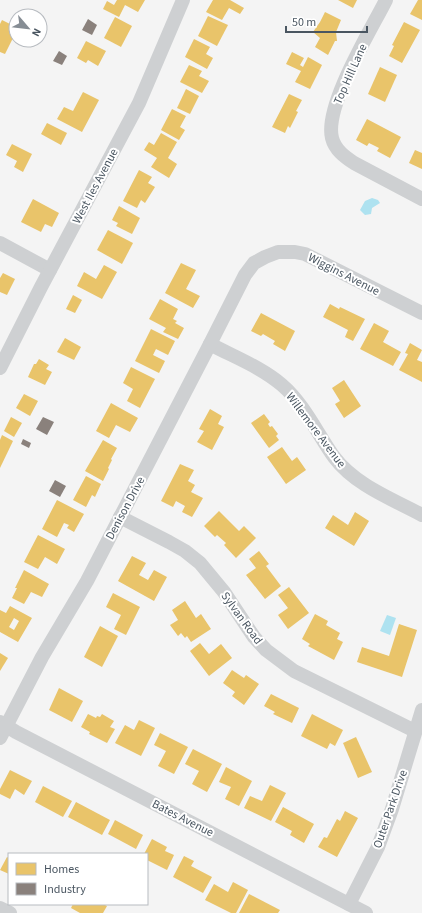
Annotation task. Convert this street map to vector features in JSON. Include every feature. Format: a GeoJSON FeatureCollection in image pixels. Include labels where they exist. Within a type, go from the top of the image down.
{"type":"FeatureCollection","features":[{"type":"Feature","properties":{"kind":"street","name":"West Iles Avenue"},"geometry":{"type":"LineString","coordinates":[[0,368],[50,270],[139,103],[182,0]]}},
{"type":"Feature","properties":{"kind":"street","name":"Top Hill Lane"},"geometry":{"type":"LineString","coordinates":[[386,0],[346,77],[336,103],[332,119],[332,138],[336,147],[344,156],[354,163],[422,199]]}},
{"type":"Feature","properties":{"kind":"street"},"geometry":{"type":"LineString","coordinates":[[0,243],[50,270]]}},
{"type":"Feature","properties":{"kind":"street","name":"Wiggins Avenue"},"geometry":{"type":"LineString","coordinates":[[245,275],[254,263],[264,257],[278,252],[295,252],[305,254],[422,313]]}},
{"type":"Feature","properties":{"kind":"street","name":"Denison Drive"},"geometry":{"type":"LineString","coordinates":[[2,729],[87,581],[245,275]]}},
{"type":"Feature","properties":{"kind":"street","name":"Willemore Avenue"},"geometry":{"type":"LineString","coordinates":[[210,344],[257,368],[282,385],[306,414],[334,458],[349,473],[365,485],[422,515]]}},
{"type":"Feature","properties":{"kind":"street","name":"Sylvan Road"},"geometry":{"type":"LineString","coordinates":[[120,517],[185,551],[200,563],[224,592],[254,637],[266,650],[294,670],[415,731]]}},
{"type":"Feature","properties":{"kind":"street","name":"Outer Park Drive"},"geometry":{"type":"LineString","coordinates":[[349,904],[378,847],[392,809],[422,710]]}},
{"type":"Feature","properties":{"kind":"street","name":"Bates Avenue"},"geometry":{"type":"LineString","coordinates":[[2,729],[366,913]]}},
{"type":"Feature","properties":{"kind":"street"},"geometry":{"type":"LineString","coordinates":[[0,908],[10,913]]}},
{"type":"Feature","properties":{"kind":"water"},"geometry":{"type":"Polygon","coordinates":[[[372,198],[378,200],[380,203],[372,208],[371,214],[365,215],[360,210],[365,201],[372,198]]]}},
{"type":"Feature","properties":{"kind":"water"},"geometry":{"type":"Polygon","coordinates":[[[387,615],[396,618],[390,635],[380,631],[387,615]]]}},
{"type":"Feature","properties":{"kind":"building: Homes"},"geometry":{"type":"Polygon","coordinates":[[[117,0],[145,0],[138,12],[125,5],[119,17],[103,9],[107,1],[114,5],[117,0]]]}},
{"type":"Feature","properties":{"kind":"building: Homes"},"geometry":{"type":"Polygon","coordinates":[[[213,0],[230,0],[244,8],[240,14],[229,8],[222,20],[206,12],[213,0]]]}},
{"type":"Feature","properties":{"kind":"building: Homes"},"geometry":{"type":"Polygon","coordinates":[[[338,0],[357,0],[353,8],[338,0]]]}},
{"type":"Feature","properties":{"kind":"building: Homes"},"geometry":{"type":"Polygon","coordinates":[[[418,0],[422,0],[422,20],[410,14],[418,0]]]}},
{"type":"Feature","properties":{"kind":"building: Homes"},"geometry":{"type":"Polygon","coordinates":[[[325,12],[341,20],[336,32],[337,41],[335,41],[328,55],[315,47],[320,38],[313,32],[325,12]]]}},
{"type":"Feature","properties":{"kind":"building: Homes"},"geometry":{"type":"Polygon","coordinates":[[[208,16],[228,25],[217,46],[198,36],[208,16]]]}},
{"type":"Feature","properties":{"kind":"building: Homes"},"geometry":{"type":"Polygon","coordinates":[[[115,17],[132,26],[121,47],[104,38],[115,17]]]}},
{"type":"Feature","properties":{"kind":"building: Homes"},"geometry":{"type":"Polygon","coordinates":[[[2,20],[8,23],[8,48],[5,54],[0,52],[0,24],[2,20]]]}},
{"type":"Feature","properties":{"kind":"building: Homes"},"geometry":{"type":"Polygon","coordinates":[[[404,22],[420,30],[402,63],[389,56],[394,46],[392,45],[404,22]]]}},
{"type":"Feature","properties":{"kind":"building: Homes"},"geometry":{"type":"Polygon","coordinates":[[[194,39],[210,47],[206,54],[213,58],[207,69],[185,57],[194,39]]]}},
{"type":"Feature","properties":{"kind":"building: Homes"},"geometry":{"type":"Polygon","coordinates":[[[86,41],[106,51],[98,66],[88,60],[86,63],[77,58],[86,41]]]}},
{"type":"Feature","properties":{"kind":"building: Homes"},"geometry":{"type":"Polygon","coordinates":[[[292,52],[304,58],[300,65],[303,67],[308,57],[322,65],[310,89],[295,82],[301,71],[286,64],[292,52]]]}},
{"type":"Feature","properties":{"kind":"building: Homes"},"geometry":{"type":"Polygon","coordinates":[[[189,65],[202,71],[199,76],[209,81],[202,93],[180,82],[189,65]]]}},
{"type":"Feature","properties":{"kind":"building: Homes"},"geometry":{"type":"Polygon","coordinates":[[[380,67],[397,75],[385,102],[368,94],[380,67]]]}},
{"type":"Feature","properties":{"kind":"building: Homes"},"geometry":{"type":"Polygon","coordinates":[[[186,89],[199,96],[190,114],[177,108],[186,89]]]}},
{"type":"Feature","properties":{"kind":"building: Homes"},"geometry":{"type":"Polygon","coordinates":[[[83,92],[99,100],[82,132],[57,119],[64,107],[73,111],[83,92]]]}},
{"type":"Feature","properties":{"kind":"building: Homes"},"geometry":{"type":"Polygon","coordinates":[[[289,94],[302,100],[290,128],[288,126],[285,133],[272,127],[289,94]]]}},
{"type":"Feature","properties":{"kind":"building: Homes"},"geometry":{"type":"Polygon","coordinates":[[[172,109],[186,116],[180,127],[185,130],[179,140],[161,130],[172,109]]]}},
{"type":"Feature","properties":{"kind":"building: Homes"},"geometry":{"type":"Polygon","coordinates":[[[367,119],[401,137],[390,158],[377,151],[379,148],[369,143],[367,146],[356,140],[367,119]]]}},
{"type":"Feature","properties":{"kind":"building: Homes"},"geometry":{"type":"Polygon","coordinates":[[[47,123],[67,133],[61,145],[41,134],[47,123]]]}},
{"type":"Feature","properties":{"kind":"building: Homes"},"geometry":{"type":"Polygon","coordinates":[[[161,133],[177,142],[168,158],[177,164],[169,178],[151,167],[157,158],[144,150],[149,142],[154,145],[161,133]]]}},
{"type":"Feature","properties":{"kind":"building: Homes"},"geometry":{"type":"Polygon","coordinates":[[[12,144],[32,154],[23,172],[14,167],[17,161],[6,155],[12,144]]]}},
{"type":"Feature","properties":{"kind":"building: Homes"},"geometry":{"type":"Polygon","coordinates":[[[415,150],[422,153],[422,169],[409,163],[415,150]]]}},
{"type":"Feature","properties":{"kind":"building: Homes"},"geometry":{"type":"Polygon","coordinates":[[[139,170],[152,177],[148,183],[155,187],[145,203],[141,200],[137,208],[123,201],[139,170]]]}},
{"type":"Feature","properties":{"kind":"building: Homes"},"geometry":{"type":"Polygon","coordinates":[[[33,199],[59,213],[52,227],[45,224],[41,232],[21,222],[33,199]]]}},
{"type":"Feature","properties":{"kind":"building: Homes"},"geometry":{"type":"Polygon","coordinates":[[[119,206],[140,218],[132,234],[116,226],[118,223],[112,220],[119,206]]]}},
{"type":"Feature","properties":{"kind":"building: Homes"},"geometry":{"type":"Polygon","coordinates":[[[108,230],[133,243],[122,264],[97,250],[108,230]]]}},
{"type":"Feature","properties":{"kind":"building: Homes"},"geometry":{"type":"Polygon","coordinates":[[[181,263],[196,270],[186,289],[200,296],[193,308],[165,293],[181,263]]]}},
{"type":"Feature","properties":{"kind":"building: Homes"},"geometry":{"type":"Polygon","coordinates":[[[104,265],[117,272],[102,299],[77,286],[84,272],[96,279],[104,265]]]}},
{"type":"Feature","properties":{"kind":"building: Homes"},"geometry":{"type":"Polygon","coordinates":[[[3,273],[15,279],[7,295],[0,292],[0,278],[3,273]]]}},
{"type":"Feature","properties":{"kind":"building: Homes"},"geometry":{"type":"Polygon","coordinates":[[[73,295],[82,300],[75,313],[66,309],[73,295]]]}},
{"type":"Feature","properties":{"kind":"building: Homes"},"geometry":{"type":"Polygon","coordinates":[[[160,299],[178,309],[173,319],[177,321],[175,323],[184,328],[178,339],[163,332],[166,328],[149,319],[160,299]]]}},
{"type":"Feature","properties":{"kind":"building: Homes"},"geometry":{"type":"Polygon","coordinates":[[[330,304],[365,319],[353,341],[345,337],[348,330],[323,317],[330,304]]]}},
{"type":"Feature","properties":{"kind":"building: Homes"},"geometry":{"type":"Polygon","coordinates":[[[261,313],[295,331],[285,351],[273,344],[275,341],[263,334],[261,336],[251,331],[261,313]]]}},
{"type":"Feature","properties":{"kind":"building: Homes"},"geometry":{"type":"Polygon","coordinates":[[[374,323],[389,331],[383,342],[401,352],[393,366],[360,349],[374,323]]]}},
{"type":"Feature","properties":{"kind":"building: Homes"},"geometry":{"type":"Polygon","coordinates":[[[151,329],[175,341],[168,355],[156,349],[153,355],[165,361],[159,373],[135,361],[151,329]]]}},
{"type":"Feature","properties":{"kind":"building: Homes"},"geometry":{"type":"Polygon","coordinates":[[[65,338],[81,347],[74,360],[57,352],[65,338]]]}},
{"type":"Feature","properties":{"kind":"building: Homes"},"geometry":{"type":"Polygon","coordinates":[[[410,343],[422,350],[417,360],[422,362],[422,382],[399,370],[408,354],[405,353],[410,343]]]}},
{"type":"Feature","properties":{"kind":"building: Homes"},"geometry":{"type":"Polygon","coordinates":[[[39,359],[49,365],[46,369],[52,372],[45,385],[28,377],[34,364],[36,364],[39,359]]]}},
{"type":"Feature","properties":{"kind":"building: Homes"},"geometry":{"type":"Polygon","coordinates":[[[131,367],[155,379],[140,408],[127,401],[133,389],[123,383],[131,367]]]}},
{"type":"Feature","properties":{"kind":"building: Homes"},"geometry":{"type":"Polygon","coordinates":[[[344,380],[361,406],[344,418],[335,404],[340,401],[332,388],[344,380]]]}},
{"type":"Feature","properties":{"kind":"building: Homes"},"geometry":{"type":"Polygon","coordinates":[[[24,394],[38,401],[30,416],[16,408],[24,394]]]}},
{"type":"Feature","properties":{"kind":"building: Homes"},"geometry":{"type":"Polygon","coordinates":[[[111,403],[138,418],[130,432],[116,425],[109,438],[96,431],[111,403]]]}},
{"type":"Feature","properties":{"kind":"building: Homes"},"geometry":{"type":"Polygon","coordinates":[[[210,409],[222,416],[218,424],[224,427],[212,450],[197,442],[204,431],[199,429],[210,409]]]}},
{"type":"Feature","properties":{"kind":"building: Homes"},"geometry":{"type":"Polygon","coordinates":[[[264,414],[270,422],[268,424],[270,427],[272,426],[278,434],[276,436],[279,440],[269,448],[251,423],[264,414]]]}},
{"type":"Feature","properties":{"kind":"building: Homes"},"geometry":{"type":"Polygon","coordinates":[[[11,417],[22,423],[14,437],[4,431],[11,417]]]}},
{"type":"Feature","properties":{"kind":"building: Homes"},"geometry":{"type":"Polygon","coordinates":[[[2,435],[13,441],[0,468],[0,440],[2,435]]]}},
{"type":"Feature","properties":{"kind":"building: Homes"},"geometry":{"type":"Polygon","coordinates":[[[103,440],[117,448],[111,459],[109,469],[103,481],[85,471],[103,440]]]}},
{"type":"Feature","properties":{"kind":"building: Homes"},"geometry":{"type":"Polygon","coordinates":[[[282,447],[292,461],[297,457],[306,470],[286,484],[267,457],[282,447]]]}},
{"type":"Feature","properties":{"kind":"building: Homes"},"geometry":{"type":"Polygon","coordinates":[[[180,464],[194,470],[188,481],[195,485],[191,492],[203,498],[192,517],[182,512],[185,506],[176,501],[173,507],[161,501],[180,464]]]}},
{"type":"Feature","properties":{"kind":"building: Homes"},"geometry":{"type":"Polygon","coordinates":[[[86,476],[101,484],[95,497],[92,495],[86,507],[73,500],[86,476]]]}},
{"type":"Feature","properties":{"kind":"building: Homes"},"geometry":{"type":"Polygon","coordinates":[[[57,500],[84,514],[74,532],[67,528],[69,525],[64,523],[57,537],[42,529],[57,500]]]}},
{"type":"Feature","properties":{"kind":"building: Homes"},"geometry":{"type":"Polygon","coordinates":[[[219,511],[239,531],[244,526],[256,538],[236,558],[224,545],[226,543],[217,535],[215,537],[204,526],[219,511]]]}},
{"type":"Feature","properties":{"kind":"building: Homes"},"geometry":{"type":"Polygon","coordinates":[[[355,512],[369,521],[354,546],[325,528],[333,515],[348,525],[355,512]]]}},
{"type":"Feature","properties":{"kind":"building: Homes"},"geometry":{"type":"Polygon","coordinates":[[[38,535],[65,549],[57,564],[45,557],[38,569],[24,562],[38,535]]]}},
{"type":"Feature","properties":{"kind":"building: Homes"},"geometry":{"type":"Polygon","coordinates":[[[259,551],[269,564],[266,566],[281,586],[265,599],[246,575],[256,568],[249,559],[259,551]]]}},
{"type":"Feature","properties":{"kind":"building: Homes"},"geometry":{"type":"Polygon","coordinates":[[[132,556],[146,563],[139,575],[148,580],[154,570],[167,577],[154,601],[118,581],[132,556]]]}},
{"type":"Feature","properties":{"kind":"building: Homes"},"geometry":{"type":"Polygon","coordinates":[[[24,570],[49,584],[42,597],[31,592],[24,604],[12,598],[24,570]]]}},
{"type":"Feature","properties":{"kind":"building: Homes"},"geometry":{"type":"Polygon","coordinates":[[[289,587],[309,613],[288,629],[278,615],[288,608],[278,595],[289,587]]]}},
{"type":"Feature","properties":{"kind":"building: Homes"},"geometry":{"type":"Polygon","coordinates":[[[113,593],[140,607],[126,635],[114,629],[121,615],[106,607],[113,593]]]}},
{"type":"Feature","properties":{"kind":"building: Homes"},"geometry":{"type":"Polygon","coordinates":[[[185,601],[196,618],[201,614],[211,629],[191,642],[187,636],[185,638],[181,633],[178,636],[170,625],[178,620],[172,610],[185,601]]]}},
{"type":"Feature","properties":{"kind":"building: Homes"},"geometry":{"type":"Polygon","coordinates":[[[10,606],[32,618],[18,642],[0,632],[0,610],[6,613],[10,606]],[[14,618],[9,627],[14,630],[19,621],[14,618]]]}},
{"type":"Feature","properties":{"kind":"building: Homes"},"geometry":{"type":"Polygon","coordinates":[[[315,614],[328,621],[326,625],[340,633],[337,639],[343,642],[334,660],[308,646],[310,644],[302,639],[315,614]]]}},
{"type":"Feature","properties":{"kind":"building: Homes"},"geometry":{"type":"Polygon","coordinates":[[[399,624],[417,630],[402,677],[357,662],[362,647],[389,656],[399,624]]]}},
{"type":"Feature","properties":{"kind":"building: Homes"},"geometry":{"type":"Polygon","coordinates":[[[100,626],[118,636],[102,667],[84,657],[100,626]]]}},
{"type":"Feature","properties":{"kind":"building: Homes"},"geometry":{"type":"Polygon","coordinates":[[[200,643],[209,654],[221,644],[232,658],[209,676],[190,651],[200,643]]]}},
{"type":"Feature","properties":{"kind":"building: Homes"},"geometry":{"type":"Polygon","coordinates":[[[0,653],[8,658],[0,671],[0,653]]]}},
{"type":"Feature","properties":{"kind":"building: Homes"},"geometry":{"type":"Polygon","coordinates":[[[232,670],[244,678],[246,675],[259,684],[244,705],[232,696],[235,692],[223,683],[232,670]]]}},
{"type":"Feature","properties":{"kind":"building: Homes"},"geometry":{"type":"Polygon","coordinates":[[[59,688],[83,701],[72,722],[49,710],[59,688]]]}},
{"type":"Feature","properties":{"kind":"building: Homes"},"geometry":{"type":"Polygon","coordinates":[[[271,694],[299,708],[292,723],[273,714],[275,712],[264,706],[271,694]]]}},
{"type":"Feature","properties":{"kind":"building: Homes"},"geometry":{"type":"Polygon","coordinates":[[[88,714],[96,718],[97,716],[100,717],[102,714],[114,721],[110,727],[115,729],[107,743],[89,734],[90,732],[81,727],[88,714]]]}},
{"type":"Feature","properties":{"kind":"building: Homes"},"geometry":{"type":"Polygon","coordinates":[[[312,714],[343,730],[335,746],[330,743],[327,749],[301,736],[312,714]]]}},
{"type":"Feature","properties":{"kind":"building: Homes"},"geometry":{"type":"Polygon","coordinates":[[[139,720],[155,728],[141,756],[115,743],[125,725],[134,730],[139,720]]]}},
{"type":"Feature","properties":{"kind":"building: Homes"},"geometry":{"type":"Polygon","coordinates":[[[160,733],[188,747],[174,774],[158,766],[166,751],[154,745],[160,733]]]}},
{"type":"Feature","properties":{"kind":"building: Homes"},"geometry":{"type":"Polygon","coordinates":[[[356,737],[372,772],[358,778],[343,743],[356,737]]]}},
{"type":"Feature","properties":{"kind":"building: Homes"},"geometry":{"type":"Polygon","coordinates":[[[193,749],[222,764],[207,792],[192,784],[199,771],[185,764],[193,749]]]}},
{"type":"Feature","properties":{"kind":"building: Homes"},"geometry":{"type":"Polygon","coordinates":[[[226,767],[252,781],[239,806],[225,799],[231,787],[219,782],[226,767]]]}},
{"type":"Feature","properties":{"kind":"building: Homes"},"geometry":{"type":"Polygon","coordinates":[[[10,770],[32,781],[24,795],[15,789],[10,799],[0,794],[0,789],[10,770]]]}},
{"type":"Feature","properties":{"kind":"building: Homes"},"geometry":{"type":"Polygon","coordinates":[[[270,785],[286,793],[271,821],[244,808],[250,796],[262,801],[270,785]]]}},
{"type":"Feature","properties":{"kind":"building: Homes"},"geometry":{"type":"Polygon","coordinates":[[[43,786],[72,801],[63,817],[35,802],[43,786]]]}},
{"type":"Feature","properties":{"kind":"building: Homes"},"geometry":{"type":"Polygon","coordinates":[[[76,802],[110,820],[102,835],[68,817],[76,802]]]}},
{"type":"Feature","properties":{"kind":"building: Homes"},"geometry":{"type":"Polygon","coordinates":[[[283,807],[314,824],[304,843],[290,835],[292,831],[275,822],[283,807]]]}},
{"type":"Feature","properties":{"kind":"building: Homes"},"geometry":{"type":"Polygon","coordinates":[[[345,811],[358,818],[337,857],[318,847],[324,837],[327,838],[337,819],[340,821],[345,811]]]}},
{"type":"Feature","properties":{"kind":"building: Homes"},"geometry":{"type":"Polygon","coordinates":[[[115,820],[143,835],[136,849],[108,834],[115,820]]]}},
{"type":"Feature","properties":{"kind":"building: Homes"},"geometry":{"type":"Polygon","coordinates":[[[152,839],[167,847],[165,851],[174,855],[167,870],[148,860],[148,853],[145,853],[152,839]]]}},
{"type":"Feature","properties":{"kind":"building: Homes"},"geometry":{"type":"Polygon","coordinates":[[[184,856],[194,861],[191,866],[212,877],[203,893],[173,877],[184,856]]]}},
{"type":"Feature","properties":{"kind":"building: Homes"},"geometry":{"type":"Polygon","coordinates":[[[7,857],[8,858],[8,874],[0,870],[7,857]]]}},
{"type":"Feature","properties":{"kind":"building: Homes"},"geometry":{"type":"Polygon","coordinates":[[[233,882],[248,890],[236,913],[231,913],[205,900],[214,884],[228,892],[233,882]]]}},
{"type":"Feature","properties":{"kind":"building: Homes"},"geometry":{"type":"Polygon","coordinates":[[[249,894],[280,910],[278,913],[239,913],[249,894]]]}},
{"type":"Feature","properties":{"kind":"building: Homes"},"geometry":{"type":"Polygon","coordinates":[[[72,905],[107,906],[103,913],[80,913],[71,908],[72,905]]]}},
{"type":"Feature","properties":{"kind":"building: Industry"},"geometry":{"type":"Polygon","coordinates":[[[88,19],[97,25],[92,35],[82,30],[88,19]]]}},
{"type":"Feature","properties":{"kind":"building: Industry"},"geometry":{"type":"Polygon","coordinates":[[[59,51],[67,56],[62,65],[53,61],[59,51]]]}},
{"type":"Feature","properties":{"kind":"building: Industry"},"geometry":{"type":"Polygon","coordinates":[[[43,417],[54,422],[47,435],[36,429],[43,417]]]}},
{"type":"Feature","properties":{"kind":"building: Industry"},"geometry":{"type":"Polygon","coordinates":[[[23,439],[31,443],[29,448],[21,444],[23,439]]]}},
{"type":"Feature","properties":{"kind":"building: Industry"},"geometry":{"type":"Polygon","coordinates":[[[55,480],[66,486],[60,497],[49,491],[55,480]]]}}]}
